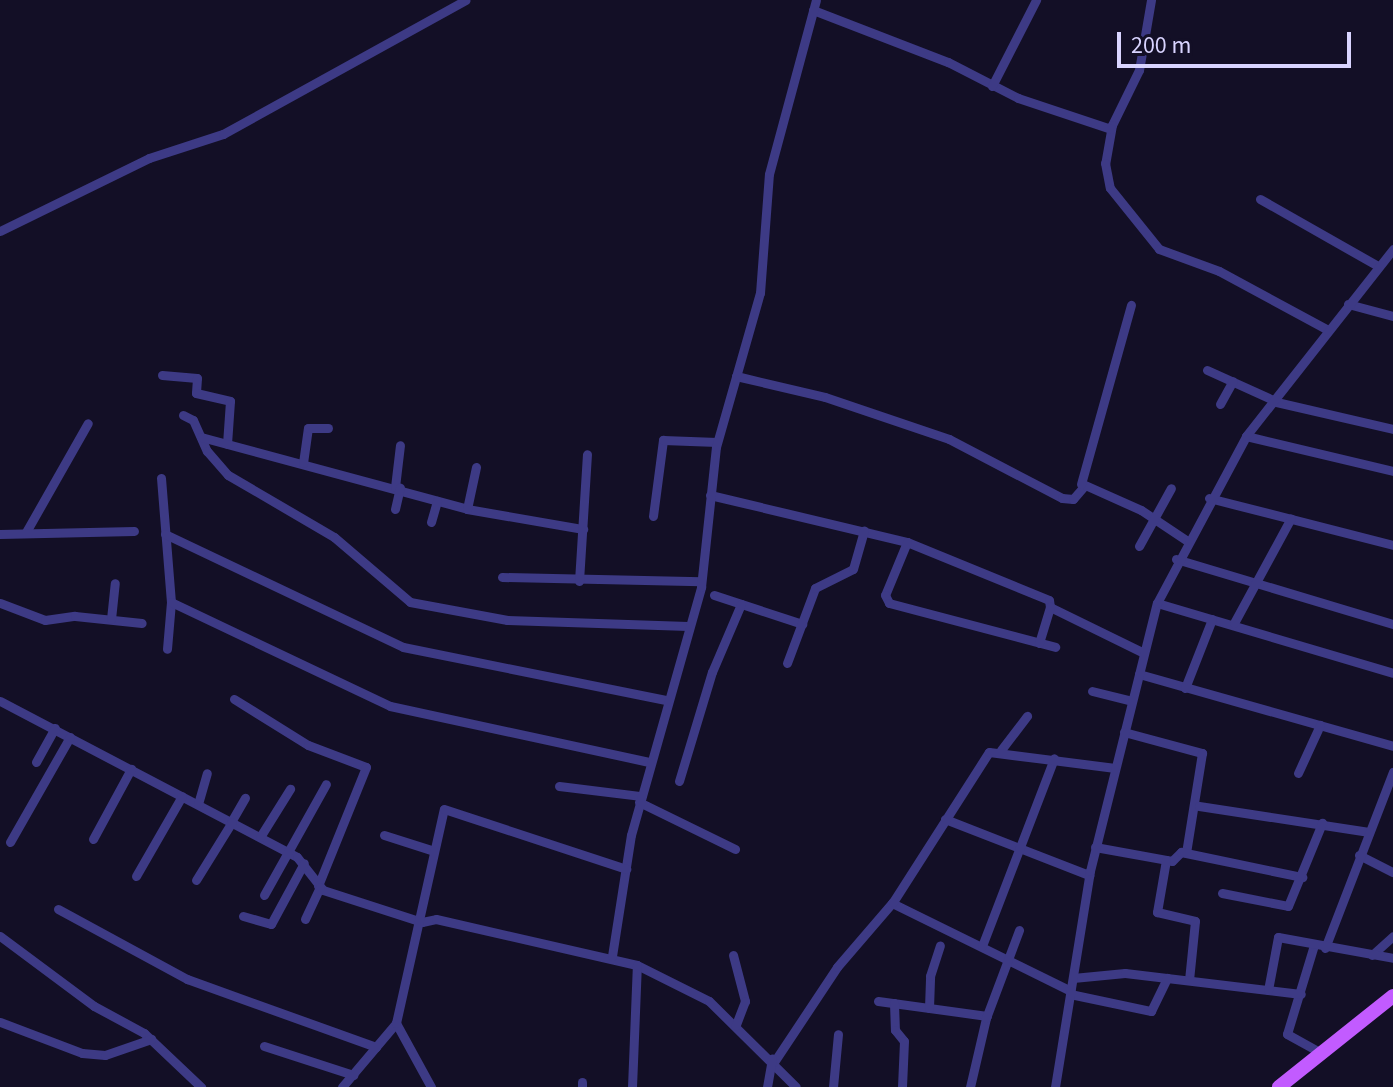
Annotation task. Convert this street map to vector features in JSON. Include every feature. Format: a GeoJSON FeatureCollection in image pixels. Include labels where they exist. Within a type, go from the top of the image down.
{"type":"FeatureCollection","features":[{"type":"Feature","properties":{"kind":"main road"},"geometry":{"type":"LineString","coordinates":[[1279,1087],[1393,996]]}},
{"type":"Feature","properties":{"kind":"street"},"geometry":{"type":"LineString","coordinates":[[0,231],[149,158],[223,134],[466,0]]}},
{"type":"Feature","properties":{"kind":"street"},"geometry":{"type":"LineString","coordinates":[[992,86],[1036,0]]}},
{"type":"Feature","properties":{"kind":"street"},"geometry":{"type":"LineString","coordinates":[[1151,0],[1139,70],[1111,129],[1108,182],[1159,249],[1219,271],[1328,330]]}},
{"type":"Feature","properties":{"kind":"street"},"geometry":{"type":"LineString","coordinates":[[612,956],[640,799],[701,581],[717,442],[764,277],[769,174],[815,5],[992,86],[1111,129]]}},
{"type":"Feature","properties":{"kind":"street"},"geometry":{"type":"LineString","coordinates":[[1260,199],[1378,266]]}},
{"type":"Feature","properties":{"kind":"street"},"geometry":{"type":"LineString","coordinates":[[1055,1087],[1089,875],[1142,652],[1157,603],[1186,540],[1246,436],[1393,249]]}},
{"type":"Feature","properties":{"kind":"street"},"geometry":{"type":"LineString","coordinates":[[1348,304],[1393,316]]}},
{"type":"Feature","properties":{"kind":"street"},"geometry":{"type":"LineString","coordinates":[[736,376],[838,400],[949,439],[1062,498],[1073,499],[1081,484],[1131,305]]}},
{"type":"Feature","properties":{"kind":"street"},"geometry":{"type":"LineString","coordinates":[[1207,370],[1272,401],[1393,429]]}},
{"type":"Feature","properties":{"kind":"street"},"geometry":{"type":"LineString","coordinates":[[162,375],[197,378],[196,393],[230,401],[227,444]]}},
{"type":"Feature","properties":{"kind":"street"},"geometry":{"type":"LineString","coordinates":[[1220,404],[1233,381]]}},
{"type":"Feature","properties":{"kind":"street"},"geometry":{"type":"LineString","coordinates":[[183,415],[193,420],[228,475],[334,537],[410,602],[507,620],[688,626]]}},
{"type":"Feature","properties":{"kind":"street"},"geometry":{"type":"LineString","coordinates":[[26,532],[88,423]]}},
{"type":"Feature","properties":{"kind":"street"},"geometry":{"type":"LineString","coordinates":[[303,463],[308,428],[328,428]]}},
{"type":"Feature","properties":{"kind":"street"},"geometry":{"type":"LineString","coordinates":[[1246,436],[1393,471]]}},
{"type":"Feature","properties":{"kind":"street"},"geometry":{"type":"LineString","coordinates":[[201,437],[398,487],[467,509],[583,529]]}},
{"type":"Feature","properties":{"kind":"street"},"geometry":{"type":"LineString","coordinates":[[653,516],[663,440],[717,442]]}},
{"type":"Feature","properties":{"kind":"street"},"geometry":{"type":"LineString","coordinates":[[395,509],[400,445]]}},
{"type":"Feature","properties":{"kind":"street"},"geometry":{"type":"LineString","coordinates":[[579,581],[587,454]]}},
{"type":"Feature","properties":{"kind":"street"},"geometry":{"type":"LineString","coordinates":[[467,509],[476,467]]}},
{"type":"Feature","properties":{"kind":"street"},"geometry":{"type":"LineString","coordinates":[[161,478],[171,602],[167,649]]}},
{"type":"Feature","properties":{"kind":"street"},"geometry":{"type":"LineString","coordinates":[[1081,484],[1154,518],[1186,540]]}},
{"type":"Feature","properties":{"kind":"street"},"geometry":{"type":"LineString","coordinates":[[1139,546],[1171,488]]}},
{"type":"Feature","properties":{"kind":"street"},"geometry":{"type":"LineString","coordinates":[[710,495],[907,542],[1049,600],[1050,607],[1039,643]]}},
{"type":"Feature","properties":{"kind":"street"},"geometry":{"type":"LineString","coordinates":[[1209,498],[1393,545]]}},
{"type":"Feature","properties":{"kind":"street"},"geometry":{"type":"LineString","coordinates":[[431,522],[437,501]]}},
{"type":"Feature","properties":{"kind":"street"},"geometry":{"type":"LineString","coordinates":[[1234,623],[1291,518]]}},
{"type":"Feature","properties":{"kind":"street"},"geometry":{"type":"LineString","coordinates":[[0,534],[134,531]]}},
{"type":"Feature","properties":{"kind":"street"},"geometry":{"type":"LineString","coordinates":[[787,663],[819,583],[853,569],[864,531]]}},
{"type":"Feature","properties":{"kind":"street"},"geometry":{"type":"LineString","coordinates":[[165,534],[403,647],[666,700]]}},
{"type":"Feature","properties":{"kind":"street"},"geometry":{"type":"LineString","coordinates":[[907,542],[885,600],[1055,647]]}},
{"type":"Feature","properties":{"kind":"street"},"geometry":{"type":"LineString","coordinates":[[1176,559],[1393,624]]}},
{"type":"Feature","properties":{"kind":"street"},"geometry":{"type":"LineString","coordinates":[[502,577],[579,581],[701,581]]}},
{"type":"Feature","properties":{"kind":"street"},"geometry":{"type":"LineString","coordinates":[[111,619],[115,583]]}},
{"type":"Feature","properties":{"kind":"street"},"geometry":{"type":"LineString","coordinates":[[714,595],[802,624]]}},
{"type":"Feature","properties":{"kind":"street"},"geometry":{"type":"LineString","coordinates":[[171,602],[390,706],[649,762]]}},
{"type":"Feature","properties":{"kind":"street"},"geometry":{"type":"LineString","coordinates":[[0,603],[45,620],[111,619],[142,623]]}},
{"type":"Feature","properties":{"kind":"street"},"geometry":{"type":"LineString","coordinates":[[1157,603],[1234,623],[1393,673]]}},
{"type":"Feature","properties":{"kind":"street"},"geometry":{"type":"LineString","coordinates":[[679,781],[712,672],[741,604]]}},
{"type":"Feature","properties":{"kind":"street"},"geometry":{"type":"LineString","coordinates":[[1050,607],[1142,652]]}},
{"type":"Feature","properties":{"kind":"street"},"geometry":{"type":"LineString","coordinates":[[1185,688],[1212,619]]}},
{"type":"Feature","properties":{"kind":"street"},"geometry":{"type":"LineString","coordinates":[[1139,674],[1393,746]]}},
{"type":"Feature","properties":{"kind":"street"},"geometry":{"type":"LineString","coordinates":[[1092,691],[1132,701]]}},
{"type":"Feature","properties":{"kind":"street"},"geometry":{"type":"LineString","coordinates":[[234,699],[308,745],[366,767],[305,919]]}},
{"type":"Feature","properties":{"kind":"street"},"geometry":{"type":"LineString","coordinates":[[0,701],[288,852],[304,863],[319,886],[422,922],[436,919],[612,956],[637,965],[709,1001],[773,1060],[796,1087]]}},
{"type":"Feature","properties":{"kind":"street"},"geometry":{"type":"LineString","coordinates":[[1001,750],[1027,716]]}},
{"type":"Feature","properties":{"kind":"street"},"geometry":{"type":"LineString","coordinates":[[1298,773],[1320,725]]}},
{"type":"Feature","properties":{"kind":"street"},"geometry":{"type":"LineString","coordinates":[[36,762],[55,728]]}},
{"type":"Feature","properties":{"kind":"street"},"geometry":{"type":"LineString","coordinates":[[1124,732],[1202,753],[1199,806],[1186,853]]}},
{"type":"Feature","properties":{"kind":"street"},"geometry":{"type":"LineString","coordinates":[[10,842],[70,737]]}},
{"type":"Feature","properties":{"kind":"street"},"geometry":{"type":"LineString","coordinates":[[767,1087],[773,1060],[837,967],[892,903],[989,752],[1001,750],[1115,768]]}},
{"type":"Feature","properties":{"kind":"street"},"geometry":{"type":"LineString","coordinates":[[982,946],[1022,853],[1054,758]]}},
{"type":"Feature","properties":{"kind":"street"},"geometry":{"type":"LineString","coordinates":[[93,839],[131,769]]}},
{"type":"Feature","properties":{"kind":"street"},"geometry":{"type":"LineString","coordinates":[[1325,948],[1359,855],[1388,801],[1393,772]]}},
{"type":"Feature","properties":{"kind":"street"},"geometry":{"type":"LineString","coordinates":[[198,804],[207,773]]}},
{"type":"Feature","properties":{"kind":"street"},"geometry":{"type":"LineString","coordinates":[[264,895],[326,784]]}},
{"type":"Feature","properties":{"kind":"street"},"geometry":{"type":"LineString","coordinates":[[559,786],[640,799],[735,849]]}},
{"type":"Feature","properties":{"kind":"street"},"geometry":{"type":"LineString","coordinates":[[260,837],[290,789]]}},
{"type":"Feature","properties":{"kind":"street"},"geometry":{"type":"LineString","coordinates":[[136,876],[182,796]]}},
{"type":"Feature","properties":{"kind":"street"},"geometry":{"type":"LineString","coordinates":[[196,880],[245,798]]}},
{"type":"Feature","properties":{"kind":"street"},"geometry":{"type":"LineString","coordinates":[[342,1087],[396,1023],[422,922],[431,850],[449,806],[626,869]]}},
{"type":"Feature","properties":{"kind":"street"},"geometry":{"type":"LineString","coordinates":[[1199,806],[1369,832]]}},
{"type":"Feature","properties":{"kind":"street"},"geometry":{"type":"LineString","coordinates":[[945,819],[1022,853],[1089,875]]}},
{"type":"Feature","properties":{"kind":"street"},"geometry":{"type":"LineString","coordinates":[[1222,893],[1288,906],[1322,823]]}},
{"type":"Feature","properties":{"kind":"street"},"geometry":{"type":"LineString","coordinates":[[384,835],[431,850]]}},
{"type":"Feature","properties":{"kind":"street"},"geometry":{"type":"LineString","coordinates":[[1095,847],[1166,860],[1186,853],[1302,877]]}},
{"type":"Feature","properties":{"kind":"street"},"geometry":{"type":"LineString","coordinates":[[1359,855],[1393,872]]}},
{"type":"Feature","properties":{"kind":"street"},"geometry":{"type":"LineString","coordinates":[[1166,860],[1157,912],[1195,921],[1189,980]]}},
{"type":"Feature","properties":{"kind":"street"},"geometry":{"type":"LineString","coordinates":[[243,916],[271,924],[304,863]]}},
{"type":"Feature","properties":{"kind":"street"},"geometry":{"type":"LineString","coordinates":[[892,903],[1071,992],[1151,1011],[1167,978]]}},
{"type":"Feature","properties":{"kind":"street"},"geometry":{"type":"LineString","coordinates":[[58,909],[187,979],[376,1047]]}},
{"type":"Feature","properties":{"kind":"street"},"geometry":{"type":"LineString","coordinates":[[970,1087],[987,1016],[1019,930]]}},
{"type":"Feature","properties":{"kind":"street"},"geometry":{"type":"LineString","coordinates":[[0,936],[94,1006],[151,1039],[201,1087]]}},
{"type":"Feature","properties":{"kind":"street"},"geometry":{"type":"LineString","coordinates":[[1372,955],[1393,936]]}},
{"type":"Feature","properties":{"kind":"street"},"geometry":{"type":"LineString","coordinates":[[1268,990],[1278,937],[1393,958]]}},
{"type":"Feature","properties":{"kind":"street"},"geometry":{"type":"LineString","coordinates":[[1314,945],[1287,1034],[1321,1053]]}},
{"type":"Feature","properties":{"kind":"street"},"geometry":{"type":"LineString","coordinates":[[929,1008],[930,976],[940,946]]}},
{"type":"Feature","properties":{"kind":"street"},"geometry":{"type":"LineString","coordinates":[[733,955],[745,1001],[736,1025]]}},
{"type":"Feature","properties":{"kind":"street"},"geometry":{"type":"LineString","coordinates":[[632,1087],[637,965]]}},
{"type":"Feature","properties":{"kind":"street"},"geometry":{"type":"LineString","coordinates":[[1073,978],[1167,978],[1301,994]]}},
{"type":"Feature","properties":{"kind":"street"},"geometry":{"type":"LineString","coordinates":[[878,1001],[987,1016]]}},
{"type":"Feature","properties":{"kind":"street"},"geometry":{"type":"LineString","coordinates":[[894,1003],[895,1030],[904,1045],[902,1087]]}},
{"type":"Feature","properties":{"kind":"street"},"geometry":{"type":"LineString","coordinates":[[396,1023],[431,1087]]}},
{"type":"Feature","properties":{"kind":"street"},"geometry":{"type":"LineString","coordinates":[[1,1026],[82,1053],[105,1055],[151,1039]]}},
{"type":"Feature","properties":{"kind":"street"},"geometry":{"type":"LineString","coordinates":[[833,1087],[838,1034]]}},
{"type":"Feature","properties":{"kind":"street"},"geometry":{"type":"LineString","coordinates":[[264,1046],[353,1075]]}}]}
